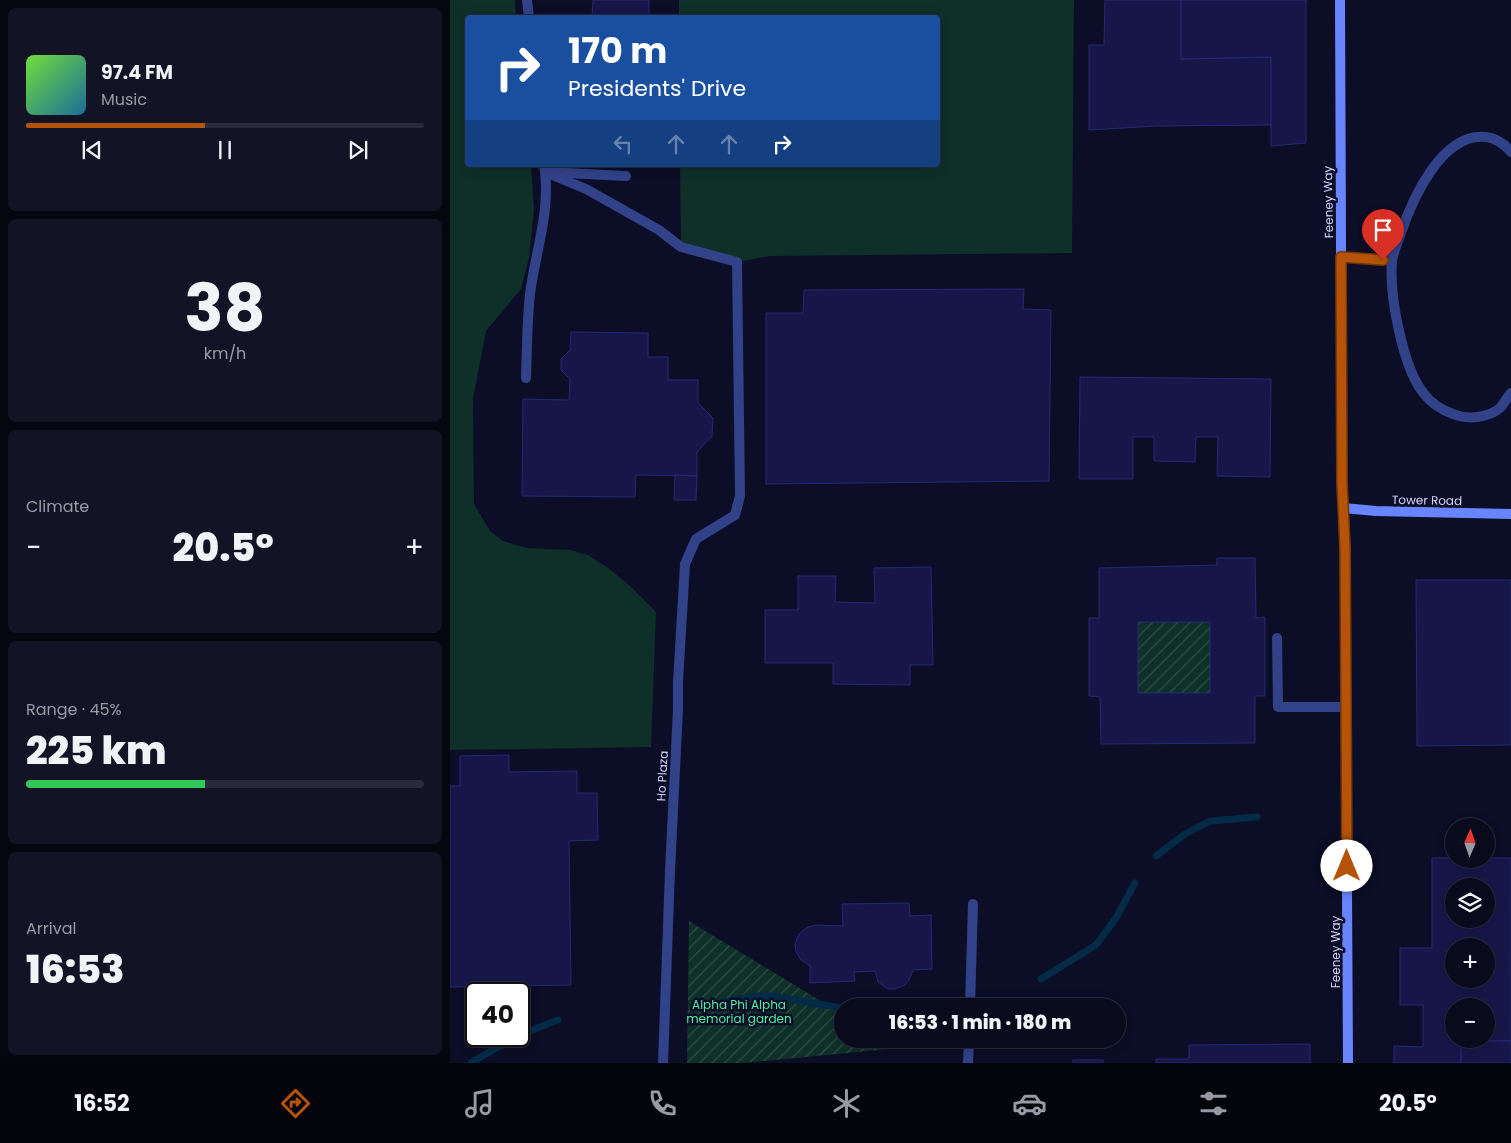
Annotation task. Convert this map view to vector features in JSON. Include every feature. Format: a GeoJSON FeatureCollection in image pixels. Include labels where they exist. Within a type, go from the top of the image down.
{"type":"FeatureCollection","features":[{"type":"Feature","properties":{"kind":"street"},"geometry":{"type":"LineString","coordinates":[[527,0],[529,15]]}},
{"type":"Feature","properties":{"kind":"street","name":"Feeney Way"},"geometry":{"type":"LineString","coordinates":[[1340,0],[1348,1063]]}},
{"type":"Feature","properties":{"kind":"street"},"geometry":{"type":"LineString","coordinates":[[1511,152],[1493,138],[1477,136],[1462,141],[1441,158],[1411,206],[1392,260],[1395,308],[1402,346],[1415,381],[1425,396],[1440,408],[1455,416],[1470,418],[1484,416],[1500,408],[1511,393]]}},
{"type":"Feature","properties":{"kind":"street"},"geometry":{"type":"LineString","coordinates":[[526,378],[530,294],[547,187],[545,169],[626,176]]}},
{"type":"Feature","properties":{"kind":"street","name":"Ho Plaza"},"geometry":{"type":"LineString","coordinates":[[545,169],[586,189],[660,230],[681,247],[737,262],[740,496],[735,515],[696,539],[685,564],[678,682],[663,1063]]}},
{"type":"Feature","properties":{"kind":"street"},"geometry":{"type":"LineString","coordinates":[[1341,257],[1392,260]]}},
{"type":"Feature","properties":{"kind":"street","name":"Tower Road"},"geometry":{"type":"LineString","coordinates":[[1343,508],[1376,511],[1511,514]]}},
{"type":"Feature","properties":{"kind":"street"},"geometry":{"type":"LineString","coordinates":[[1277,638],[1278,707],[1346,707]]}},
{"type":"Feature","properties":{"kind":"street"},"geometry":{"type":"LineString","coordinates":[[970,998],[973,904]]}},
{"type":"Feature","properties":{"kind":"street"},"geometry":{"type":"LineString","coordinates":[[968,1063],[969,1048]]}},
{"type":"Feature","properties":{"kind":"green space"},"geometry":{"type":"Polygon","coordinates":[[[450,0],[515,0],[516,15],[465,15],[465,167],[531,167],[534,209],[529,258],[521,289],[486,331],[473,399],[474,504],[490,531],[503,541],[527,548],[570,550],[588,555],[629,585],[656,612],[651,747],[450,750],[450,0]]]}},
{"type":"Feature","properties":{"kind":"green space"},"geometry":{"type":"Polygon","coordinates":[[[679,0],[1074,0],[1072,253],[770,256],[737,262],[681,247],[680,167],[940,167],[940,15],[679,15],[679,0]]]}},
{"type":"Feature","properties":{"kind":"green space"},"geometry":{"type":"Polygon","coordinates":[[[1138,622],[1210,622],[1210,693],[1138,693],[1138,622]]]}},
{"type":"Feature","properties":{"kind":"green space","name":"Alpha Phi Alpha memorial garden"},"geometry":{"type":"Polygon","coordinates":[[[689,921],[834,1009],[834,1048],[899,1048],[743,1063],[687,1063],[689,921]]]}},
{"type":"Feature","properties":{"kind":"building"},"geometry":{"type":"Polygon","coordinates":[[[593,0],[649,0],[649,15],[592,15],[593,0]]]}},
{"type":"Feature","properties":{"kind":"building"},"geometry":{"type":"Polygon","coordinates":[[[1105,0],[1181,0],[1181,59],[1271,57],[1271,125],[1157,126],[1089,130],[1089,45],[1104,45],[1105,0]]]}},
{"type":"Feature","properties":{"kind":"building"},"geometry":{"type":"Polygon","coordinates":[[[1181,0],[1306,0],[1306,143],[1271,146],[1271,57],[1181,59],[1181,0]]]}},
{"type":"Feature","properties":{"kind":"building"},"geometry":{"type":"Polygon","coordinates":[[[1024,289],[1023,309],[1051,310],[1049,481],[766,484],[766,313],[803,313],[804,290],[1024,289]]]}},
{"type":"Feature","properties":{"kind":"building"},"geometry":{"type":"Polygon","coordinates":[[[571,332],[648,333],[648,357],[668,357],[668,380],[698,380],[698,403],[713,418],[712,436],[697,452],[697,476],[636,475],[635,497],[522,496],[523,399],[569,400],[570,379],[561,370],[561,359],[570,350],[571,332]]]}},
{"type":"Feature","properties":{"kind":"building"},"geometry":{"type":"Polygon","coordinates":[[[1080,377],[1271,379],[1270,477],[1217,476],[1218,437],[1196,437],[1195,462],[1154,461],[1154,437],[1133,437],[1133,479],[1079,479],[1080,377]]]}},
{"type":"Feature","properties":{"kind":"building"},"geometry":{"type":"Polygon","coordinates":[[[675,475],[697,476],[696,500],[674,500],[675,475]]]}},
{"type":"Feature","properties":{"kind":"building"},"geometry":{"type":"Polygon","coordinates":[[[1217,558],[1255,558],[1256,618],[1265,617],[1265,696],[1255,696],[1255,743],[1101,744],[1100,697],[1089,696],[1089,618],[1099,618],[1099,568],[1217,565],[1217,558]],[[1138,622],[1138,693],[1210,693],[1210,622],[1138,622]]]}},
{"type":"Feature","properties":{"kind":"building"},"geometry":{"type":"Polygon","coordinates":[[[931,567],[933,665],[910,665],[910,685],[833,684],[833,663],[765,663],[765,610],[798,610],[798,576],[836,576],[835,602],[875,603],[874,568],[931,567]]]}},
{"type":"Feature","properties":{"kind":"building"},"geometry":{"type":"Polygon","coordinates":[[[1416,580],[1511,580],[1511,745],[1417,746],[1416,580]]]}},
{"type":"Feature","properties":{"kind":"building"},"geometry":{"type":"Polygon","coordinates":[[[509,755],[509,772],[577,771],[577,793],[597,793],[598,840],[569,841],[571,985],[530,986],[530,982],[465,982],[465,987],[450,987],[450,786],[460,786],[460,756],[509,755]]]}},
{"type":"Feature","properties":{"kind":"building"},"geometry":{"type":"Polygon","coordinates":[[[1432,858],[1445,858],[1445,868],[1495,868],[1495,858],[1511,858],[1511,1041],[1495,1041],[1495,998],[1445,998],[1445,1048],[1461,1048],[1461,1063],[1394,1063],[1394,1046],[1423,1047],[1423,1005],[1400,1005],[1400,948],[1432,948],[1432,858]]]}},
{"type":"Feature","properties":{"kind":"building"},"geometry":{"type":"Polygon","coordinates":[[[909,903],[910,916],[931,915],[932,969],[913,970],[905,985],[895,989],[888,989],[878,982],[875,971],[854,972],[855,981],[810,983],[810,966],[800,959],[795,944],[799,934],[806,928],[815,925],[843,926],[842,904],[909,903]]]}},
{"type":"Feature","properties":{"kind":"building"},"geometry":{"type":"Polygon","coordinates":[[[1495,1041],[1511,1041],[1511,1063],[1461,1063],[1461,1048],[1495,1048],[1495,1041]]]}},
{"type":"Feature","properties":{"kind":"building"},"geometry":{"type":"Polygon","coordinates":[[[1310,1044],[1310,1063],[1156,1063],[1156,1059],[1189,1059],[1189,1045],[1310,1044]]]}},
{"type":"Feature","properties":{"kind":"building"},"geometry":{"type":"Polygon","coordinates":[[[1073,1060],[1103,1060],[1103,1063],[1073,1063],[1073,1060]]]}},
{"type":"Feature","properties":{"kind":"waterway"},"geometry":{"type":"LineString","coordinates":[[1156,856],[1185,834],[1210,821],[1257,817]]}},
{"type":"Feature","properties":{"kind":"waterway"},"geometry":{"type":"LineString","coordinates":[[1041,979],[1096,945],[1116,918],[1135,883]]}},
{"type":"Feature","properties":{"kind":"waterway"},"geometry":{"type":"LineString","coordinates":[[706,1005],[756,996],[772,996],[834,1007]]}},
{"type":"Feature","properties":{"kind":"waterway"},"geometry":{"type":"LineString","coordinates":[[471,1063],[513,1039],[558,1020]]}},
{"type":"Feature","properties":{"kind":"route"},"geometry":{"type":"LineString","coordinates":[[1347,866],[1341,257],[1383,260]]}}]}
